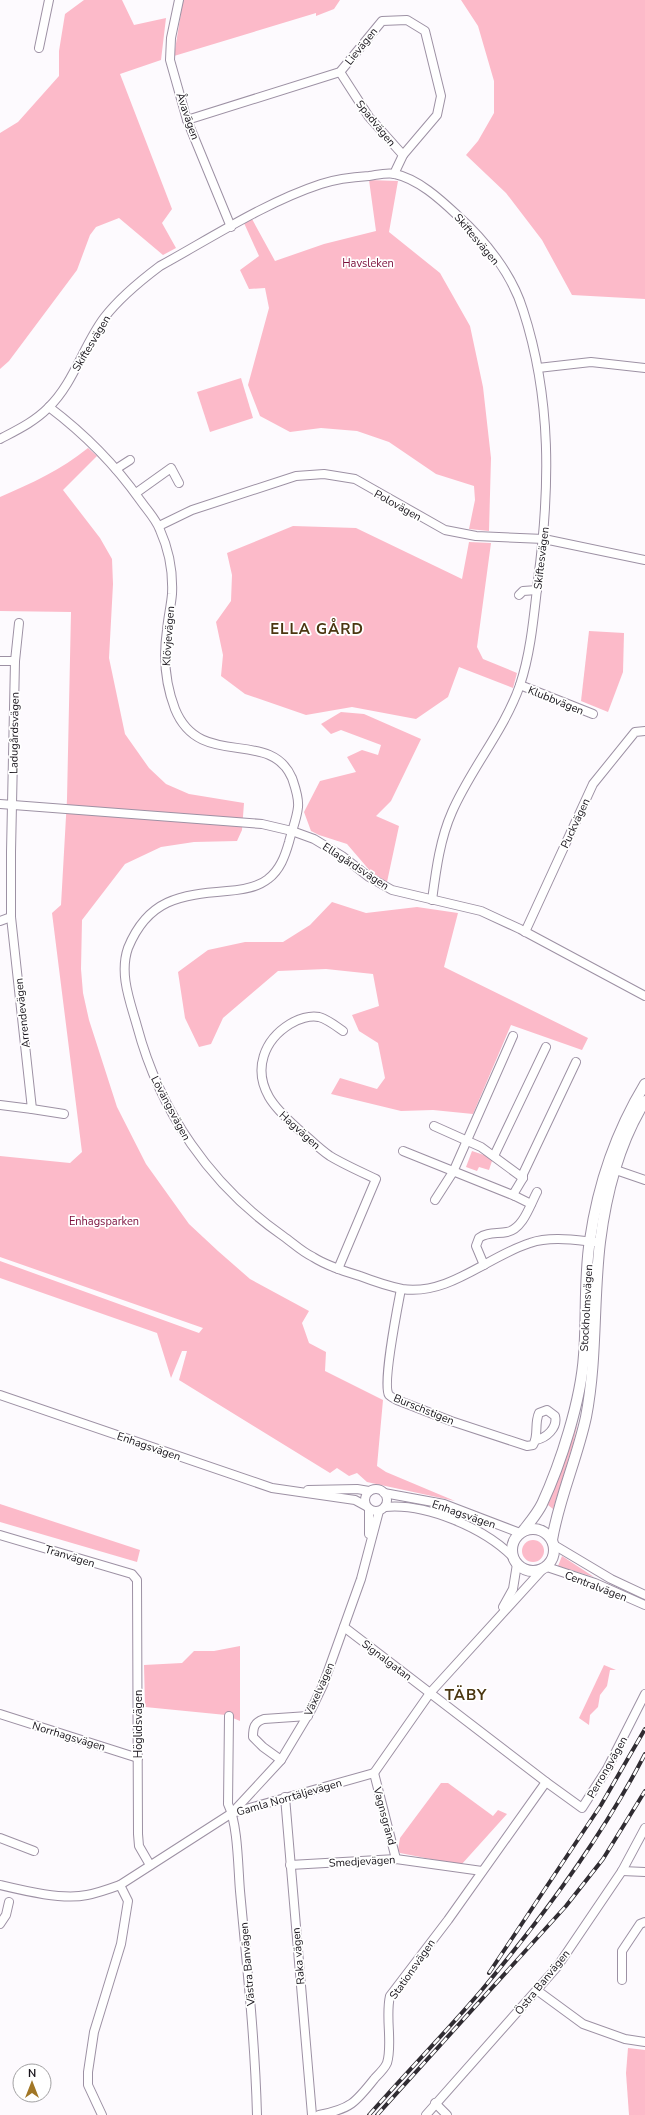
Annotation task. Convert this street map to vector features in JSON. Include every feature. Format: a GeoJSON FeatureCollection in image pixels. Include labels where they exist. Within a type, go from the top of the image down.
{"type":"FeatureCollection","features":[{"type":"Feature","properties":{"kind":"main road","name":"Stockholmsvägen"},"geometry":{"type":"LineString","coordinates":[[521,1532],[542,1505],[557,1466],[580,1381],[584,1357],[595,1242],[606,1202],[617,1137],[645,1084]]}},
{"type":"Feature","properties":{"kind":"main road","name":"Stockholmsvägen"},"geometry":{"type":"LineString","coordinates":[[611,1169],[645,1101]]}},
{"type":"Feature","properties":{"kind":"main road","name":"Stockholmsvägen"},"geometry":{"type":"LineString","coordinates":[[553,1542],[557,1513],[586,1418],[593,1357],[595,1242]]}},
{"type":"Feature","properties":{"kind":"main road"},"geometry":{"type":"LineString","coordinates":[[533,1528],[540,1530],[548,1534],[553,1542],[553,1558],[545,1568],[534,1571],[522,1568],[515,1560],[512,1544],[521,1532],[533,1528]]}},
{"type":"Feature","properties":{"kind":"street"},"geometry":{"type":"LineString","coordinates":[[39,48],[49,0]]}},
{"type":"Feature","properties":{"kind":"street","name":"Åvavägen"},"geometry":{"type":"LineString","coordinates":[[179,0],[170,50],[170,60],[187,120],[231,227]]}},
{"type":"Feature","properties":{"kind":"street","name":"Lievägen"},"geometry":{"type":"LineString","coordinates":[[187,120],[340,72],[382,21],[406,20],[425,31],[441,96],[437,115],[403,155]]}},
{"type":"Feature","properties":{"kind":"street","name":"Spadvägen"},"geometry":{"type":"LineString","coordinates":[[340,72],[342,78],[369,117],[403,155],[394,174]]}},
{"type":"Feature","properties":{"kind":"street","name":"Skiftesvägen"},"geometry":{"type":"LineString","coordinates":[[0,439],[34,420],[49,407],[63,390],[104,318],[122,297],[160,266],[287,196],[324,182],[394,174],[416,183],[440,198],[468,225],[494,256],[523,309],[538,368],[547,441],[548,492],[544,539],[532,627],[520,685],[497,733],[471,775],[452,812],[440,851],[432,900]]}},
{"type":"Feature","properties":{"kind":"street"},"geometry":{"type":"LineString","coordinates":[[538,368],[591,362],[645,368]]}},
{"type":"Feature","properties":{"kind":"street","name":"Klövjevägen"},"geometry":{"type":"LineString","coordinates":[[49,407],[96,445],[136,493],[159,526],[169,557],[172,594],[164,655],[166,676],[173,704],[181,723],[205,742],[225,747],[259,751],[274,756],[284,765],[295,788],[298,804],[292,831]]}},
{"type":"Feature","properties":{"kind":"street"},"geometry":{"type":"LineString","coordinates":[[116,469],[130,460]]}},
{"type":"Feature","properties":{"kind":"street"},"geometry":{"type":"LineString","coordinates":[[136,493],[171,468],[179,483]]}},
{"type":"Feature","properties":{"kind":"street","name":"Polovägen"},"geometry":{"type":"LineString","coordinates":[[159,526],[192,510],[289,479],[324,474],[355,479],[445,530],[476,536],[544,539],[645,560]]}},
{"type":"Feature","properties":{"kind":"street"},"geometry":{"type":"LineString","coordinates":[[519,595],[523,591],[537,590]]}},
{"type":"Feature","properties":{"kind":"street","name":"Ladugårdsvägen"},"geometry":{"type":"LineString","coordinates":[[12,805],[15,661],[18,623]]}},
{"type":"Feature","properties":{"kind":"street"},"geometry":{"type":"LineString","coordinates":[[0,661],[15,661]]}},
{"type":"Feature","properties":{"kind":"street","name":"Klubbvägen"},"geometry":{"type":"LineString","coordinates":[[520,685],[593,714]]}},
{"type":"Feature","properties":{"kind":"street","name":"Puckvägen"},"geometry":{"type":"LineString","coordinates":[[525,932],[593,784],[635,732],[645,732]]}},
{"type":"Feature","properties":{"kind":"street","name":"Ellagårdsvägen"},"geometry":{"type":"LineString","coordinates":[[0,804],[262,824],[292,831],[314,839],[342,856],[382,886],[408,895],[481,911],[525,932],[645,996]]}},
{"type":"Feature","properties":{"kind":"street","name":"Arrendevägen"},"geometry":{"type":"LineString","coordinates":[[12,805],[11,917],[32,1109]]}},
{"type":"Feature","properties":{"kind":"street","name":"Lövängsvägen"},"geometry":{"type":"LineString","coordinates":[[292,831],[285,855],[277,870],[266,882],[253,887],[179,897],[166,902],[150,913],[140,924],[126,954],[124,969],[126,985],[142,1045],[165,1102],[186,1139],[210,1172],[249,1210],[312,1257],[338,1269],[401,1289],[416,1290],[431,1287],[457,1278],[528,1243],[544,1239],[595,1242]]}},
{"type":"Feature","properties":{"kind":"street"},"geometry":{"type":"LineString","coordinates":[[0,921],[11,917]]}},
{"type":"Feature","properties":{"kind":"street","name":"Hagvägen"},"geometry":{"type":"LineString","coordinates":[[338,1269],[376,1179],[329,1155],[290,1121],[269,1097],[264,1086],[262,1074],[263,1060],[267,1046],[274,1036],[294,1021],[308,1017],[320,1017],[343,1031]]}},
{"type":"Feature","properties":{"kind":"street"},"geometry":{"type":"LineString","coordinates":[[435,1200],[453,1172],[513,1036]]}},
{"type":"Feature","properties":{"kind":"street"},"geometry":{"type":"LineString","coordinates":[[494,1156],[546,1047]]}},
{"type":"Feature","properties":{"kind":"street"},"geometry":{"type":"LineString","coordinates":[[515,1196],[514,1193],[576,1062]]}},
{"type":"Feature","properties":{"kind":"street"},"geometry":{"type":"LineString","coordinates":[[0,1105],[64,1114]]}},
{"type":"Feature","properties":{"kind":"street"},"geometry":{"type":"LineString","coordinates":[[434,1126],[466,1140],[494,1156],[522,1178]]}},
{"type":"Feature","properties":{"kind":"street"},"geometry":{"type":"LineString","coordinates":[[403,1151],[515,1196],[531,1204]]}},
{"type":"Feature","properties":{"kind":"street"},"geometry":{"type":"LineString","coordinates":[[611,1169],[645,1180]]}},
{"type":"Feature","properties":{"kind":"street"},"geometry":{"type":"LineString","coordinates":[[484,1265],[476,1246],[479,1238],[488,1234],[513,1230],[522,1220],[537,1192]]}},
{"type":"Feature","properties":{"kind":"street","name":"Burschstigen"},"geometry":{"type":"LineString","coordinates":[[401,1289],[388,1366],[387,1389],[389,1395],[397,1400],[444,1418],[526,1446],[533,1445],[536,1440]]}},
{"type":"Feature","properties":{"kind":"street","name":"Enhagsvägen"},"geometry":{"type":"LineString","coordinates":[[0,1395],[272,1488],[355,1500],[368,1507]]}},
{"type":"Feature","properties":{"kind":"street","name":"Enhagsvägen"},"geometry":{"type":"LineString","coordinates":[[299,1491],[323,1489],[369,1491]]}},
{"type":"Feature","properties":{"kind":"street"},"geometry":{"type":"LineString","coordinates":[[378,1490],[384,1493],[387,1500],[382,1509],[370,1544],[368,1507],[365,1499],[369,1491],[378,1490]]}},
{"type":"Feature","properties":{"kind":"street","name":"Enhagsvägen"},"geometry":{"type":"LineString","coordinates":[[384,1493],[444,1504],[521,1532]]}},
{"type":"Feature","properties":{"kind":"street"},"geometry":{"type":"LineString","coordinates":[[368,1507],[382,1509]]}},
{"type":"Feature","properties":{"kind":"street","name":"Enhagsvägen"},"geometry":{"type":"LineString","coordinates":[[382,1509],[401,1507],[440,1515],[463,1524],[487,1537],[515,1560]]}},
{"type":"Feature","properties":{"kind":"street","name":"Tranvägen"},"geometry":{"type":"LineString","coordinates":[[0,1535],[132,1574],[137,1580]]}},
{"type":"Feature","properties":{"kind":"street","name":"Centralvägen"},"geometry":{"type":"LineString","coordinates":[[553,1542],[611,1579],[645,1595]]}},
{"type":"Feature","properties":{"kind":"street","name":"Växelvägen"},"geometry":{"type":"LineString","coordinates":[[232,1813],[282,1760],[308,1716],[323,1685],[344,1627],[361,1579],[370,1544]]}},
{"type":"Feature","properties":{"kind":"street"},"geometry":{"type":"LineString","coordinates":[[499,1614],[512,1589],[515,1560]]}},
{"type":"Feature","properties":{"kind":"street"},"geometry":{"type":"LineString","coordinates":[[374,1773],[430,1693],[499,1614],[545,1568]]}},
{"type":"Feature","properties":{"kind":"street","name":"Centralvägen"},"geometry":{"type":"LineString","coordinates":[[545,1568],[594,1583],[645,1605]]}},
{"type":"Feature","properties":{"kind":"street","name":"Höglidsvägen"},"geometry":{"type":"LineString","coordinates":[[137,1580],[138,1834],[139,1846],[150,1865]]}},
{"type":"Feature","properties":{"kind":"street","name":"Signalgatan"},"geometry":{"type":"LineString","coordinates":[[344,1627],[430,1693]]}},
{"type":"Feature","properties":{"kind":"street"},"geometry":{"type":"LineString","coordinates":[[430,1693],[546,1782]]}},
{"type":"Feature","properties":{"kind":"street","name":"Perrongvägen"},"geometry":{"type":"LineString","coordinates":[[546,1782],[582,1808],[607,1769],[645,1694]]}},
{"type":"Feature","properties":{"kind":"street","name":"Norrhagsvägen"},"geometry":{"type":"LineString","coordinates":[[0,1714],[138,1758]]}},
{"type":"Feature","properties":{"kind":"street","name":"Västra Banvägen"},"geometry":{"type":"LineString","coordinates":[[229,1716],[228,1804],[232,1813],[254,2041],[257,2115]]}},
{"type":"Feature","properties":{"kind":"street"},"geometry":{"type":"LineString","coordinates":[[282,1760],[262,1746],[253,1737],[253,1728],[258,1721],[264,1719],[308,1716]]}},
{"type":"Feature","properties":{"kind":"street","name":"Gamla Norrtäljevägen"},"geometry":{"type":"LineString","coordinates":[[0,1886],[69,1897],[86,1896],[120,1885],[232,1813],[374,1773]]}},
{"type":"Feature","properties":{"kind":"street","name":"Vagnsgränd"},"geometry":{"type":"LineString","coordinates":[[374,1773],[396,1859]]}},
{"type":"Feature","properties":{"kind":"street","name":"Stationsvägen"},"geometry":{"type":"LineString","coordinates":[[319,2115],[339,2111],[356,2102],[387,2064],[389,2031],[387,2008],[390,1996],[448,1920],[546,1782]]}},
{"type":"Feature","properties":{"kind":"street","name":"Raka vägen"},"geometry":{"type":"LineString","coordinates":[[285,1797],[312,2115]]}},
{"type":"Feature","properties":{"kind":"street","name":"Östra Banvägen"},"geometry":{"type":"LineString","coordinates":[[426,2115],[538,1991],[560,1963],[622,1870],[645,1828]]}},
{"type":"Feature","properties":{"kind":"street"},"geometry":{"type":"LineString","coordinates":[[0,1838],[34,1851]]}},
{"type":"Feature","properties":{"kind":"street","name":"Smedjevägen"},"geometry":{"type":"LineString","coordinates":[[290,1865],[396,1859],[482,1872]]}},
{"type":"Feature","properties":{"kind":"street"},"geometry":{"type":"LineString","coordinates":[[622,1870],[645,1872]]}},
{"type":"Feature","properties":{"kind":"street"},"geometry":{"type":"LineString","coordinates":[[102,2115],[88,2085],[88,2072],[94,2032],[121,1944],[128,1901],[120,1885]]}},
{"type":"Feature","properties":{"kind":"street"},"geometry":{"type":"LineString","coordinates":[[0,1924],[6,1915],[9,1902]]}},
{"type":"Feature","properties":{"kind":"street"},"geometry":{"type":"LineString","coordinates":[[622,1980],[622,1951],[640,1924],[645,1922]]}},
{"type":"Feature","properties":{"kind":"street"},"geometry":{"type":"LineString","coordinates":[[538,1991],[583,2024],[625,2039],[645,2042]]}},
{"type":"Feature","properties":{"kind":"street"},"geometry":{"type":"LineString","coordinates":[[436,2103],[447,2115]]}},
{"type":"Feature","properties":{"kind":"green space"},"geometry":{"type":"Polygon","coordinates":[[[84,0],[122,0],[134,25],[166,18],[161,60],[120,74],[172,209],[162,223],[176,248],[163,255],[119,218],[96,227],[90,235],[77,270],[9,361],[0,369],[0,133],[18,122],[59,76],[59,51],[65,14],[84,0]]]}},
{"type":"Feature","properties":{"kind":"green space"},"geometry":{"type":"Polygon","coordinates":[[[183,0],[340,0],[334,9],[316,16],[316,13],[174,56],[183,0]]]}},
{"type":"Feature","properties":{"kind":"green space"},"geometry":{"type":"Polygon","coordinates":[[[461,0],[645,0],[645,299],[572,295],[542,240],[506,193],[466,155],[478,141],[494,113],[494,81],[478,26],[461,0]]]}},
{"type":"Feature","properties":{"kind":"green space","name":"Havsleken"},"geometry":{"type":"Polygon","coordinates":[[[369,180],[398,181],[389,232],[440,273],[470,326],[483,387],[491,458],[489,531],[469,529],[475,500],[474,486],[436,474],[389,442],[357,431],[321,428],[290,432],[260,416],[248,385],[269,308],[265,288],[249,289],[240,270],[259,256],[244,223],[252,219],[275,261],[324,244],[376,231],[369,180]]]}},
{"type":"Feature","properties":{"kind":"green space"},"geometry":{"type":"Polygon","coordinates":[[[241,378],[253,418],[210,432],[197,392],[241,378]]]}},
{"type":"Feature","properties":{"kind":"green space","name":"Enhagsparken"},"geometry":{"type":"Polygon","coordinates":[[[88,448],[97,456],[63,490],[100,538],[112,559],[113,584],[109,658],[125,734],[149,768],[166,784],[189,794],[244,803],[242,830],[237,841],[194,842],[161,847],[125,864],[82,920],[81,969],[83,993],[89,1020],[117,1107],[146,1164],[189,1224],[250,1279],[309,1311],[302,1323],[309,1343],[326,1352],[325,1371],[383,1400],[377,1466],[386,1472],[455,1501],[367,1482],[357,1473],[349,1476],[337,1468],[330,1473],[179,1380],[187,1351],[182,1351],[171,1378],[157,1333],[0,1278],[0,1261],[199,1333],[203,1328],[0,1257],[0,1156],[70,1163],[82,1152],[52,913],[61,905],[67,799],[71,612],[0,611],[0,497],[57,469],[88,448]]]}},
{"type":"Feature","properties":{"kind":"green space"},"geometry":{"type":"Polygon","coordinates":[[[293,526],[356,528],[462,579],[469,542],[491,543],[477,647],[483,659],[517,673],[513,688],[459,667],[448,697],[416,719],[352,707],[306,715],[245,694],[221,676],[223,655],[216,622],[231,601],[232,575],[227,553],[293,526]]]}},
{"type":"Feature","properties":{"kind":"green space"},"geometry":{"type":"Polygon","coordinates":[[[589,631],[624,633],[623,672],[608,712],[581,701],[589,631]]]}},
{"type":"Feature","properties":{"kind":"green space"},"geometry":{"type":"Polygon","coordinates":[[[341,712],[364,714],[421,739],[391,801],[376,816],[399,826],[387,882],[371,872],[347,844],[311,831],[304,812],[320,781],[356,772],[347,757],[362,750],[378,755],[381,745],[341,730],[331,734],[321,724],[341,712]]]}},
{"type":"Feature","properties":{"kind":"green space"},"geometry":{"type":"Polygon","coordinates":[[[332,902],[366,913],[417,907],[458,913],[444,967],[588,1038],[582,1050],[511,1025],[473,1114],[433,1110],[401,1111],[331,1094],[340,1078],[377,1089],[385,1078],[378,1043],[359,1031],[352,1015],[379,1006],[373,974],[326,969],[278,971],[223,1018],[211,1044],[199,1047],[185,1018],[178,972],[208,950],[245,942],[283,942],[310,925],[332,902]]]}},
{"type":"Feature","properties":{"kind":"green space"},"geometry":{"type":"Polygon","coordinates":[[[472,1151],[493,1158],[489,1170],[479,1167],[477,1171],[466,1167],[472,1151]]]}},
{"type":"Feature","properties":{"kind":"green space"},"geometry":{"type":"Polygon","coordinates":[[[578,1422],[573,1444],[553,1509],[548,1505],[578,1422]]]}},
{"type":"Feature","properties":{"kind":"green space"},"geometry":{"type":"Polygon","coordinates":[[[0,1504],[140,1550],[137,1562],[0,1522],[0,1504]]]}},
{"type":"Feature","properties":{"kind":"green space"},"geometry":{"type":"Polygon","coordinates":[[[533,1540],[541,1543],[544,1551],[541,1559],[533,1562],[525,1559],[522,1551],[525,1543],[533,1540]]]}},
{"type":"Feature","properties":{"kind":"green space"},"geometry":{"type":"Polygon","coordinates":[[[562,1556],[594,1577],[558,1566],[562,1556]]]}},
{"type":"Feature","properties":{"kind":"green space"},"geometry":{"type":"Polygon","coordinates":[[[240,1646],[240,1721],[226,1715],[145,1707],[144,1665],[182,1663],[194,1651],[214,1651],[240,1646]]]}},
{"type":"Feature","properties":{"kind":"green space"},"geometry":{"type":"Polygon","coordinates":[[[604,1665],[616,1670],[610,1670],[607,1686],[600,1695],[598,1707],[590,1715],[589,1725],[579,1718],[604,1665]]]}},
{"type":"Feature","properties":{"kind":"green space"},"geometry":{"type":"Polygon","coordinates":[[[441,1783],[448,1783],[493,1816],[498,1810],[507,1814],[461,1865],[400,1853],[398,1850],[400,1838],[441,1783]]]}},
{"type":"Feature","properties":{"kind":"green space"},"geometry":{"type":"Polygon","coordinates":[[[628,2048],[645,2050],[645,2115],[629,2115],[626,2073],[628,2048]]]}},
{"type":"Feature","properties":{"kind":"railway"},"geometry":{"type":"LineString","coordinates":[[489,1973],[601,1805],[645,1729]]}},
{"type":"Feature","properties":{"kind":"railway"},"geometry":{"type":"LineString","coordinates":[[369,2115],[481,1991],[526,1935],[590,1847],[628,1786],[645,1754]]}},
{"type":"Feature","properties":{"kind":"railway"},"geometry":{"type":"LineString","coordinates":[[377,2115],[566,1906],[603,1859],[645,1791]]}},
{"type":"Feature","properties":{"kind":"district","name":"ELLA GÅRD"},"geometry":{"type":"Point","coordinates":[317,629]}},
{"type":"Feature","properties":{"kind":"district","name":"TÄBY"},"geometry":{"type":"Point","coordinates":[466,1695]}}]}
